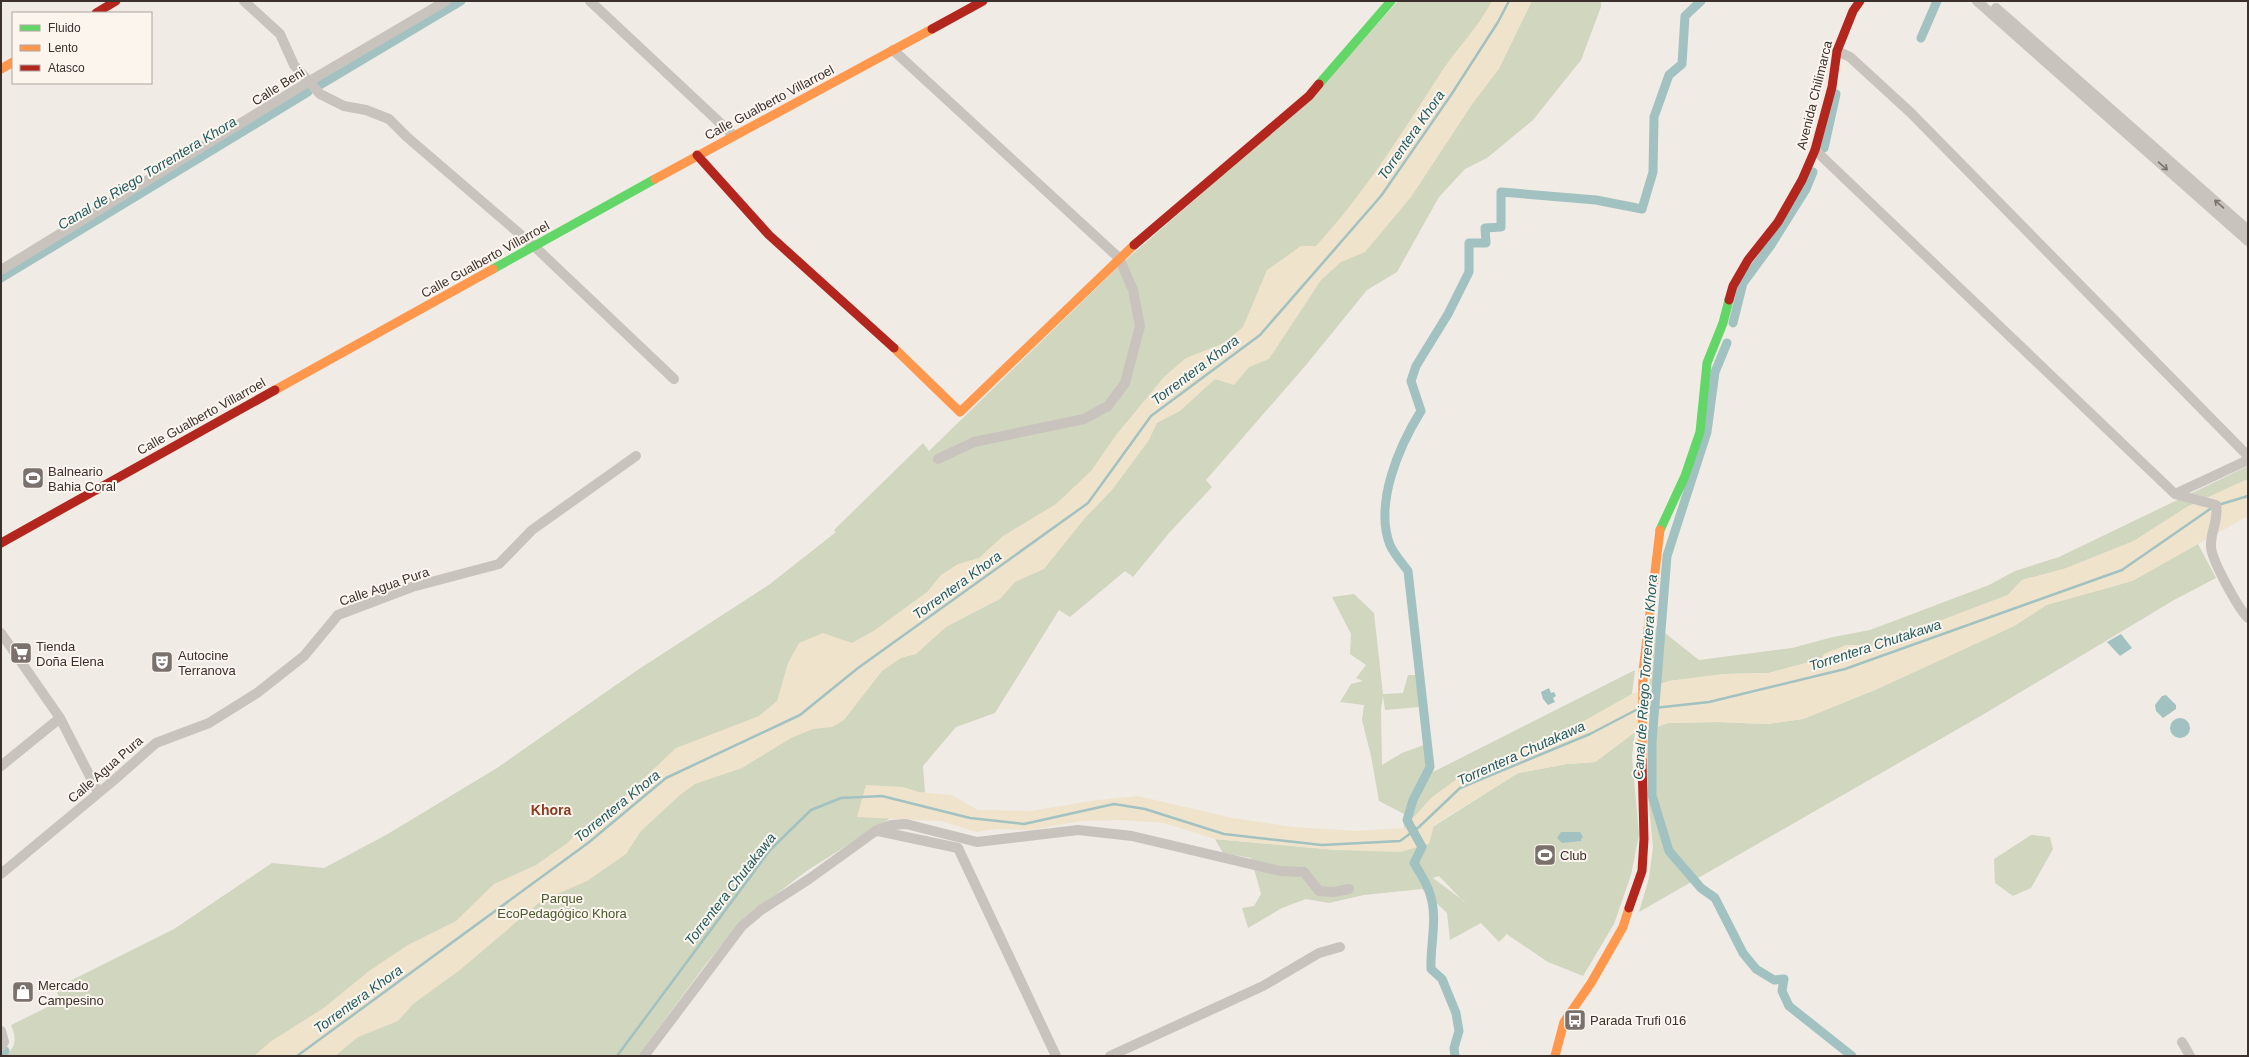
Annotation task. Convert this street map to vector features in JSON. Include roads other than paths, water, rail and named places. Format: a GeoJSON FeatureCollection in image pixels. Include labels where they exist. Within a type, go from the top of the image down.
{"type":"FeatureCollection","features":[{"type":"Feature","properties":{"kind":"street"},"geometry":{"type":"LineString","coordinates":[[98,12],[116,1]]}},
{"type":"Feature","properties":{"kind":"street"},"geometry":{"type":"LineString","coordinates":[[244,1],[280,34],[294,65],[320,94],[344,106],[366,110],[389,119],[407,137],[535,247],[674,380]]}},
{"type":"Feature","properties":{"kind":"street","name":"Calle Beni"},"geometry":{"type":"LineString","coordinates":[[1,270],[308,82],[446,1]]}},
{"type":"Feature","properties":{"kind":"street"},"geometry":{"type":"LineString","coordinates":[[590,1],[733,135]]}},
{"type":"Feature","properties":{"kind":"street","name":"Calle Gualberto Villarroel"},"geometry":{"type":"LineString","coordinates":[[1,543],[535,247],[733,135],[984,1]]}},
{"type":"Feature","properties":{"kind":"street"},"geometry":{"type":"LineString","coordinates":[[697,155],[769,235],[808,272],[868,323],[960,412],[1119,258],[1309,96],[1391,1]]}},
{"type":"Feature","properties":{"kind":"street","name":"Avenida Chilimarca"},"geometry":{"type":"LineString","coordinates":[[1555,1056],[1564,1022],[1592,983],[1623,927],[1642,871],[1644,839],[1641,715],[1643,672],[1660,529],[1685,476],[1700,432],[1707,363],[1723,323],[1732,286],[1748,260],[1778,222],[1802,180],[1815,150],[1832,87],[1837,51],[1853,11],[1860,1]]}},
{"type":"Feature","properties":{"kind":"street"},"geometry":{"type":"LineString","coordinates":[[1977,1],[2248,241]]}},
{"type":"Feature","properties":{"kind":"street"},"geometry":{"type":"LineString","coordinates":[[1987,1],[2248,230]]}},
{"type":"Feature","properties":{"kind":"street"},"geometry":{"type":"LineString","coordinates":[[893,50],[1119,258],[1133,290],[1140,326],[1124,383],[1108,406],[1084,419],[974,442],[938,459]]}},
{"type":"Feature","properties":{"kind":"street"},"geometry":{"type":"LineString","coordinates":[[1837,51],[1850,57],[1911,113],[2248,456]]}},
{"type":"Feature","properties":{"kind":"street"},"geometry":{"type":"LineString","coordinates":[[1,69],[12,63]]}},
{"type":"Feature","properties":{"kind":"street"},"geometry":{"type":"LineString","coordinates":[[1815,150],[2175,494],[2216,505],[2218,514],[2212,530],[2211,548],[2226,584],[2248,618]]}},
{"type":"Feature","properties":{"kind":"street","name":"Calle Agua Pura"},"geometry":{"type":"LineString","coordinates":[[1,874],[160,740],[209,724],[257,693],[304,656],[338,615],[412,587],[499,564],[532,530],[636,456]]}},
{"type":"Feature","properties":{"kind":"street"},"geometry":{"type":"LineString","coordinates":[[2175,494],[2248,460]]}},
{"type":"Feature","properties":{"kind":"street"},"geometry":{"type":"LineString","coordinates":[[1,633],[60,718],[98,792]]}},
{"type":"Feature","properties":{"kind":"street"},"geometry":{"type":"LineString","coordinates":[[1,766],[60,718]]}},
{"type":"Feature","properties":{"kind":"street"},"geometry":{"type":"LineString","coordinates":[[644,1056],[742,926],[761,910],[809,879],[877,830],[891,825],[906,824],[977,842],[1078,830],[1132,836],[1280,871],[1304,872],[1319,891],[1333,892],[1348,889]]}},
{"type":"Feature","properties":{"kind":"street"},"geometry":{"type":"LineString","coordinates":[[877,830],[958,848],[1056,1056]]}},
{"type":"Feature","properties":{"kind":"street"},"geometry":{"type":"LineString","coordinates":[[1110,1056],[1263,986],[1319,953],[1340,947]]}},
{"type":"Feature","properties":{"kind":"street"},"geometry":{"type":"LineString","coordinates":[[1,1031],[3,1045]]}},
{"type":"Feature","properties":{"kind":"street"},"geometry":{"type":"LineString","coordinates":[[2182,1042],[2190,1056]]}},
{"type":"Feature","properties":{"kind":"water"},"geometry":{"type":"Polygon","coordinates":[[[2121,634],[2132,648],[2120,656],[2107,642],[2121,634]]]}},
{"type":"Feature","properties":{"kind":"water"},"geometry":{"type":"Polygon","coordinates":[[[1549,688],[1551,693],[1554,692],[1556,696],[1553,698],[1555,702],[1548,705],[1543,699],[1541,692],[1549,688]]]}},
{"type":"Feature","properties":{"kind":"water"},"geometry":{"type":"Polygon","coordinates":[[[2166,695],[2176,705],[2176,709],[2163,718],[2156,711],[2155,705],[2162,696],[2166,695]]]}},
{"type":"Feature","properties":{"kind":"water"},"geometry":{"type":"Polygon","coordinates":[[[2180,718],[2187,721],[2190,728],[2187,735],[2180,738],[2173,735],[2170,728],[2173,721],[2180,718]]]}},
{"type":"Feature","properties":{"kind":"water"},"geometry":{"type":"Polygon","coordinates":[[[1561,832],[1580,832],[1583,837],[1581,841],[1562,843],[1557,838],[1561,832]]]}},
{"type":"Feature","properties":{"kind":"waterway","name":"Canal de Riego Torrentera Khora"},"geometry":{"type":"LineString","coordinates":[[320,85],[461,1]]}},
{"type":"Feature","properties":{"kind":"waterway","name":"Torrentera Khora"},"geometry":{"type":"LineString","coordinates":[[297,1056],[588,843],[666,778],[800,715],[858,668],[1088,503],[1151,416],[1260,335],[1381,196],[1451,95],[1498,22],[1509,1]]}},
{"type":"Feature","properties":{"kind":"waterway","name":"Canal de Riego Torrentera Khora"},"geometry":{"type":"LineString","coordinates":[[1455,1056],[1454,1048],[1459,1031],[1456,1013],[1442,979],[1431,969],[1434,922],[1432,903],[1427,886],[1414,863],[1422,847],[1407,820],[1413,800],[1430,767],[1408,571],[1390,545],[1386,529],[1385,512],[1391,476],[1397,458],[1421,411],[1411,381],[1416,366],[1448,314],[1469,272],[1469,243],[1486,243],[1485,228],[1501,227],[1501,192],[1596,200],[1642,209],[1653,172],[1654,117],[1669,75],[1682,64],[1685,16],[1701,1]]}},
{"type":"Feature","properties":{"kind":"waterway"},"geometry":{"type":"LineString","coordinates":[[1921,38],[1937,1]]}},
{"type":"Feature","properties":{"kind":"waterway","name":"Canal de Riego Torrentera Khora"},"geometry":{"type":"LineString","coordinates":[[1,278],[308,92]]}},
{"type":"Feature","properties":{"kind":"waterway","name":"Canal de Riego Torrentera Khora"},"geometry":{"type":"LineString","coordinates":[[1824,148],[1836,94]]}},
{"type":"Feature","properties":{"kind":"waterway","name":"Canal de Riego Torrentera Khora"},"geometry":{"type":"LineString","coordinates":[[1733,323],[1743,283],[1771,245],[1806,189],[1813,172]]}},
{"type":"Feature","properties":{"kind":"waterway","name":"Canal de Riego Torrentera Khora"},"geometry":{"type":"LineString","coordinates":[[1727,343],[1715,372],[1707,432],[1667,556],[1652,742],[1652,795],[1669,851],[1701,888],[1715,898],[1743,953],[1756,969],[1774,980],[1784,979],[1782,991],[1789,1006],[1852,1056]]}},
{"type":"Feature","properties":{"kind":"waterway","name":"Torrentera Chutakawa"},"geometry":{"type":"LineString","coordinates":[[2218,505],[2248,496]]}},
{"type":"Feature","properties":{"kind":"waterway","name":"Torrentera Chutakawa"},"geometry":{"type":"LineString","coordinates":[[1645,709],[1709,702],[1845,669],[2122,570],[2213,507]]}},
{"type":"Feature","properties":{"kind":"waterway","name":"Torrentera Chutakawa"},"geometry":{"type":"LineString","coordinates":[[617,1056],[770,850],[811,810],[841,798],[882,796],[970,818],[1024,824],[1114,804],[1145,809],[1224,834],[1322,845],[1400,841],[1419,827],[1460,788],[1590,734],[1636,710]]}},
{"type":"Feature","properties":{"kind":"waterway","name":"Canal de Riego Torrentera Khora"},"geometry":{"type":"LineString","coordinates":[[1,1055],[5,1051]]}},
{"type":"Feature","properties":{"kind":"place","name":"Balneario Bahia Coral"},"geometry":{"type":"Point","coordinates":[33,478]}},
{"type":"Feature","properties":{"kind":"place","name":"Tienda Doña Elena"},"geometry":{"type":"Point","coordinates":[21,653]}},
{"type":"Feature","properties":{"kind":"place","name":"Autocine Terranova"},"geometry":{"type":"Point","coordinates":[162,662]}},
{"type":"Feature","properties":{"kind":"place","name":"Club"},"geometry":{"type":"Point","coordinates":[1545,855]}},
{"type":"Feature","properties":{"kind":"place","name":"Mercado Campesino"},"geometry":{"type":"Point","coordinates":[23,992]}},
{"type":"Feature","properties":{"kind":"place","name":"Parada Trufi 016"},"geometry":{"type":"Point","coordinates":[1575,1020]}},
{"type":"Feature","properties":{"kind":"district","name":"Khora"},"geometry":{"type":"Point","coordinates":[551,810]}},
{"type":"Feature","properties":{"kind":"park label","name":"Parque EcoPedagógico Khora"},"geometry":{"type":"Point","coordinates":[562,906]}}]}
